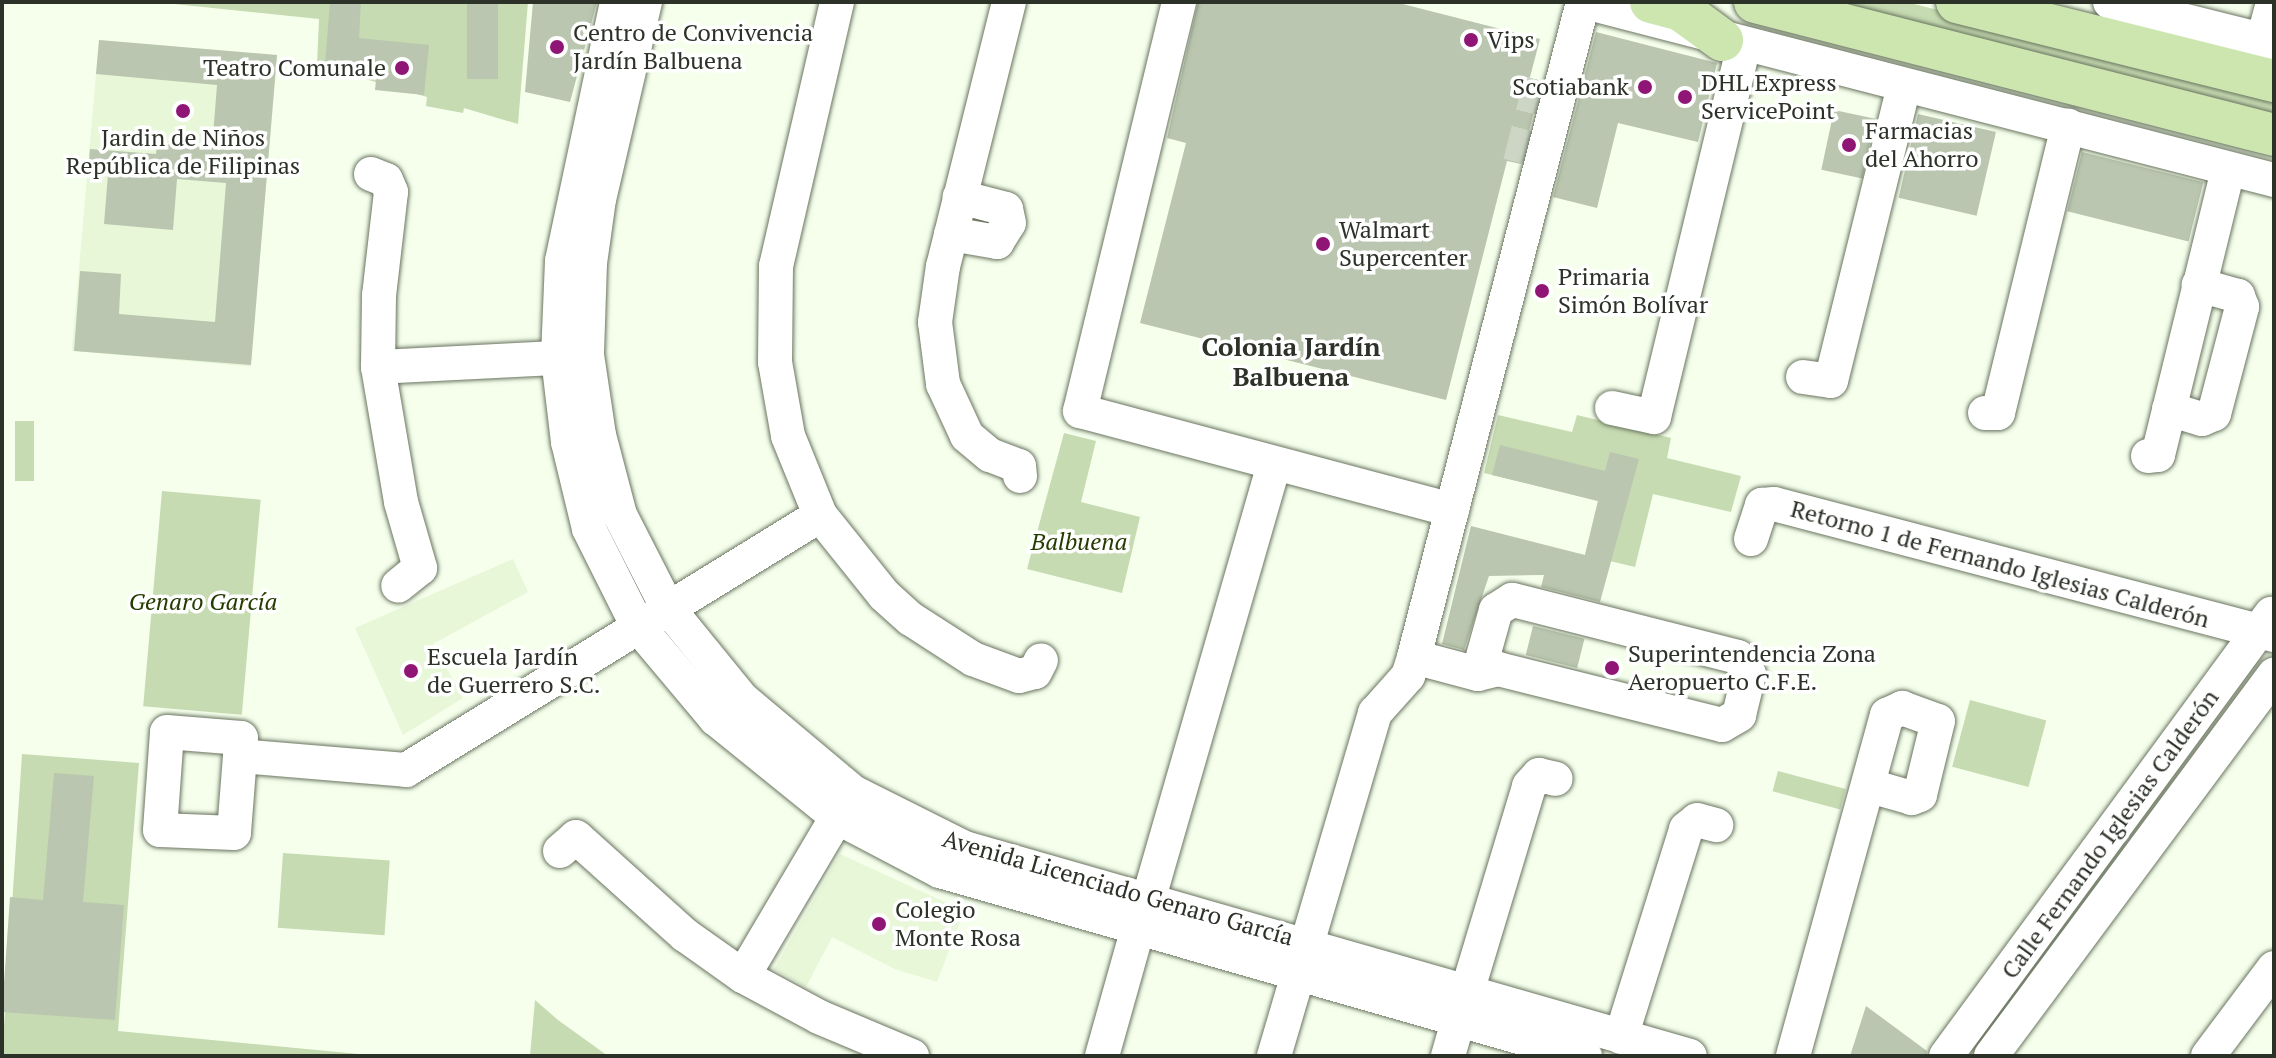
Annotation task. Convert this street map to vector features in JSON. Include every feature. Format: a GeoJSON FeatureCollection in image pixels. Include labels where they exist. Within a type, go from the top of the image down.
{"type":"FeatureCollection","features":[{"type":"Feature","properties":{"kind":"main road"},"geometry":{"type":"LineString","coordinates":[[1651,2],[1681,10],[1733,43]]}},
{"type":"Feature","properties":{"kind":"main road"},"geometry":{"type":"LineString","coordinates":[[1755,2],[2274,135]]}},
{"type":"Feature","properties":{"kind":"main road"},"geometry":{"type":"LineString","coordinates":[[1957,2],[2274,81]]}},
{"type":"Feature","properties":{"kind":"street","name":"Avenida Licenciado Genaro García"},"geometry":{"type":"LineString","coordinates":[[617,2],[598,148],[587,355],[599,435],[620,515],[667,607],[742,699],[853,792],[953,843],[1000,873]]}},
{"type":"Feature","properties":{"kind":"street","name":"Avenida Licenciado Genaro García"},"geometry":{"type":"LineString","coordinates":[[645,2],[562,261],[558,358],[568,442],[589,529],[637,625],[716,719],[837,817],[940,871],[1000,873],[1462,1006],[1621,1037],[1690,1056]]}},
{"type":"Feature","properties":{"kind":"street"},"geometry":{"type":"LineString","coordinates":[[837,2],[782,225],[773,322],[778,397],[800,472],[820,515],[884,595],[940,641],[1019,676],[1035,672],[1041,660]]}},
{"type":"Feature","properties":{"kind":"street"},"geometry":{"type":"LineString","coordinates":[[1009,2],[951,234],[935,322],[943,384],[967,436],[990,455],[1019,466],[1020,476]]}},
{"type":"Feature","properties":{"kind":"street"},"geometry":{"type":"LineString","coordinates":[[1179,2],[1080,411],[1452,510]]}},
{"type":"Feature","properties":{"kind":"street"},"geometry":{"type":"LineString","coordinates":[[1542,76],[1560,2]]}},
{"type":"Feature","properties":{"kind":"street"},"geometry":{"type":"LineString","coordinates":[[1274,1056],[1375,713],[1408,676],[1414,657],[1584,2],[1733,43],[2068,125],[2274,180]]}},
{"type":"Feature","properties":{"kind":"street"},"geometry":{"type":"LineString","coordinates":[[2110,2],[2268,42],[2273,2]]}},
{"type":"Feature","properties":{"kind":"street"},"geometry":{"type":"LineString","coordinates":[[1612,408],[1654,417],[1733,43]]}},
{"type":"Feature","properties":{"kind":"street"},"geometry":{"type":"LineString","coordinates":[[1803,377],[1831,381],[1904,86]]}},
{"type":"Feature","properties":{"kind":"street"},"geometry":{"type":"LineString","coordinates":[[1985,413],[1998,413],[2068,125]]}},
{"type":"Feature","properties":{"kind":"street"},"geometry":{"type":"LineString","coordinates":[[1505,307],[1500,240],[1520,163]]}},
{"type":"Feature","properties":{"kind":"street"},"geometry":{"type":"LineString","coordinates":[[2148,456],[2158,455],[2228,169]]}},
{"type":"Feature","properties":{"kind":"street"},"geometry":{"type":"LineString","coordinates":[[371,174],[386,180],[391,192],[379,295],[378,367],[401,502],[420,568],[398,586]]}},
{"type":"Feature","properties":{"kind":"street"},"geometry":{"type":"LineString","coordinates":[[951,234],[997,242],[1009,223],[1006,209],[960,197]]}},
{"type":"Feature","properties":{"kind":"street"},"geometry":{"type":"LineString","coordinates":[[2169,409],[2202,419],[2214,414],[2242,307],[2238,296],[2199,285]]}},
{"type":"Feature","properties":{"kind":"street"},"geometry":{"type":"LineString","coordinates":[[378,367],[558,358]]}},
{"type":"Feature","properties":{"kind":"street"},"geometry":{"type":"LineString","coordinates":[[1102,1056],[1274,464]]}},
{"type":"Feature","properties":{"kind":"street","name":"Retorno 1 de Fernando Iglesias Calderón"},"geometry":{"type":"LineString","coordinates":[[1751,539],[1762,505],[1774,504],[2269,626]]}},
{"type":"Feature","properties":{"kind":"street"},"geometry":{"type":"LineString","coordinates":[[240,756],[406,770],[820,515]]}},
{"type":"Feature","properties":{"kind":"street"},"geometry":{"type":"LineString","coordinates":[[1414,657],[1478,674],[1498,669],[1729,725],[1739,715],[1749,666],[1738,657],[1512,600],[1496,610],[1478,674]]}},
{"type":"Feature","properties":{"kind":"street","name":"Calle Fernando Iglesias Calderón"},"geometry":{"type":"LineString","coordinates":[[1946,1056],[2269,626]]}},
{"type":"Feature","properties":{"kind":"street","name":"Calle Fernando Iglesias Calderón"},"geometry":{"type":"LineString","coordinates":[[1991,1056],[2274,675]]}},
{"type":"Feature","properties":{"kind":"street"},"geometry":{"type":"LineString","coordinates":[[1448,1056],[1529,786],[1539,775],[1556,779]]}},
{"type":"Feature","properties":{"kind":"street"},"geometry":{"type":"LineString","coordinates":[[1793,1056],[1870,786]]}},
{"type":"Feature","properties":{"kind":"street"},"geometry":{"type":"LineString","coordinates":[[743,976],[837,817]]}},
{"type":"Feature","properties":{"kind":"street"},"geometry":{"type":"LineString","coordinates":[[1621,1037],[1686,829],[1697,820],[1716,825]]}},
{"type":"Feature","properties":{"kind":"street"},"geometry":{"type":"LineString","coordinates":[[560,851],[576,837],[673,925],[743,976],[819,1017],[912,1056]]}},
{"type":"Feature","properties":{"kind":"street"},"geometry":{"type":"LineString","coordinates":[[2208,1056],[2274,968]]}},
{"type":"Feature","properties":{"kind":"street","name":"Avenida Licenciado Genaro García"},"geometry":{"type":"LineString","coordinates":[[1462,1006],[1585,1056]]}},
{"type":"Feature","properties":{"kind":"shaded area"},"geometry":{"type":"Polygon","coordinates":[[[99,40],[277,56],[250,366],[72,351],[99,40]]]}},
{"type":"Feature","properties":{"kind":"shaded area","name":"Escuela Jardín de Guerrero S.C."},"geometry":{"type":"Polygon","coordinates":[[[513,559],[528,592],[433,644],[463,698],[403,735],[355,628],[513,559]]]}},
{"type":"Feature","properties":{"kind":"shaded area","name":"Colegio Monte Rosa"},"geometry":{"type":"Polygon","coordinates":[[[840,854],[964,911],[937,982],[895,969],[832,937],[806,987],[774,969],[840,854]]]}},
{"type":"Feature","properties":{"kind":"green space"},"geometry":{"type":"Polygon","coordinates":[[[155,2],[528,2],[518,124],[464,108],[463,113],[426,106],[427,97],[317,65],[319,19],[155,2]]]}},
{"type":"Feature","properties":{"kind":"green space"},"geometry":{"type":"Polygon","coordinates":[[[1823,2],[1906,2],[2274,94],[2274,115],[1823,2]]]}},
{"type":"Feature","properties":{"kind":"green space"},"geometry":{"type":"Polygon","coordinates":[[[1498,415],[1572,432],[1577,415],[1671,438],[1667,458],[1741,476],[1731,512],[1653,494],[1635,567],[1585,555],[1598,501],[1484,473],[1498,415]]]}},
{"type":"Feature","properties":{"kind":"green space"},"geometry":{"type":"Polygon","coordinates":[[[15,421],[34,421],[34,481],[15,481],[15,421]]]}},
{"type":"Feature","properties":{"kind":"green space","name":"Balbuena"},"geometry":{"type":"Polygon","coordinates":[[[1064,433],[1096,441],[1081,502],[1140,517],[1122,593],[1027,569],[1064,433]]]}},
{"type":"Feature","properties":{"kind":"green space","name":"Genaro García"},"geometry":{"type":"Polygon","coordinates":[[[162,491],[261,500],[242,715],[143,706],[162,491]]]}},
{"type":"Feature","properties":{"kind":"green space"},"geometry":{"type":"Polygon","coordinates":[[[1970,700],[2046,720],[2028,787],[1952,767],[1970,700]]]}},
{"type":"Feature","properties":{"kind":"green space"},"geometry":{"type":"Polygon","coordinates":[[[22,754],[139,763],[118,1031],[380,1056],[2,1056],[22,754]]]}},
{"type":"Feature","properties":{"kind":"green space"},"geometry":{"type":"Polygon","coordinates":[[[1778,771],[1846,789],[1840,809],[1773,791],[1778,771]]]}},
{"type":"Feature","properties":{"kind":"green space"},"geometry":{"type":"Polygon","coordinates":[[[283,853],[390,860],[385,935],[278,928],[283,853]]]}},
{"type":"Feature","properties":{"kind":"green space"},"geometry":{"type":"Polygon","coordinates":[[[535,1000],[558,1020],[608,1056],[530,1056],[535,1000]]]}},
{"type":"Feature","properties":{"kind":"building"},"geometry":{"type":"Polygon","coordinates":[[[330,2],[361,2],[359,38],[429,45],[424,95],[375,90],[377,70],[325,65],[330,2]]]}},
{"type":"Feature","properties":{"kind":"building"},"geometry":{"type":"Polygon","coordinates":[[[467,2],[498,2],[498,79],[467,79],[467,2]]]}},
{"type":"Feature","properties":{"kind":"building","name":"Centro de Convivencia Jardín Balbuena"},"geometry":{"type":"Polygon","coordinates":[[[533,2],[597,2],[570,102],[525,92],[533,2]]]}},
{"type":"Feature","properties":{"kind":"building","name":"Walmart Supercenter"},"geometry":{"type":"Polygon","coordinates":[[[1198,2],[1395,2],[1540,39],[1524,100],[1536,103],[1521,164],[1507,161],[1446,400],[1140,323],[1186,143],[1167,138],[1198,2]]]}},
{"type":"Feature","properties":{"kind":"building"},"geometry":{"type":"Polygon","coordinates":[[[1596,32],[1717,63],[1698,142],[1618,123],[1597,208],[1553,197],[1596,32]]]}},
{"type":"Feature","properties":{"kind":"building"},"geometry":{"type":"Polygon","coordinates":[[[99,40],[277,55],[251,365],[74,351],[80,271],[121,274],[119,314],[215,322],[226,183],[177,179],[173,230],[104,224],[108,174],[88,172],[90,149],[156,154],[157,143],[212,148],[217,85],[96,74],[99,40]]]}},
{"type":"Feature","properties":{"kind":"building","name":"Farmacias del Ahorro"},"geometry":{"type":"Polygon","coordinates":[[[1834,110],[1875,119],[1862,178],[1821,170],[1834,110]]]}},
{"type":"Feature","properties":{"kind":"building"},"geometry":{"type":"Polygon","coordinates":[[[1918,114],[1996,132],[1977,216],[1899,198],[1918,114]]]}},
{"type":"Feature","properties":{"kind":"building"},"geometry":{"type":"Polygon","coordinates":[[[2082,152],[2203,182],[2189,241],[2067,211],[2082,152]]]}},
{"type":"Feature","properties":{"kind":"building"},"geometry":{"type":"Polygon","coordinates":[[[1500,445],[1605,471],[1610,452],[1639,459],[1600,602],[1541,587],[1544,575],[1489,576],[1464,650],[1442,644],[1471,526],[1585,555],[1598,501],[1492,475],[1500,445]]]}},
{"type":"Feature","properties":{"kind":"building"},"geometry":{"type":"Polygon","coordinates":[[[1533,626],[1584,639],[1577,668],[1526,655],[1533,626]]]}},
{"type":"Feature","properties":{"kind":"building"},"geometry":{"type":"Polygon","coordinates":[[[54,773],[94,776],[83,902],[124,905],[115,1020],[2,1012],[10,897],[43,900],[54,773]]]}},
{"type":"Feature","properties":{"kind":"building"},"geometry":{"type":"Polygon","coordinates":[[[1866,1006],[1927,1051],[1926,1056],[1850,1056],[1866,1006]]]}},
{"type":"Feature","properties":{"kind":"tunnel"},"geometry":{"type":"LineString","coordinates":[[1520,163],[1542,76]]}},
{"type":"Feature","properties":{"kind":"place","name":"Vips"},"geometry":{"type":"Point","coordinates":[1471,40]}},
{"type":"Feature","properties":{"kind":"place","name":"Centro de Convivencia Jardín Balbuena"},"geometry":{"type":"Point","coordinates":[557,47]}},
{"type":"Feature","properties":{"kind":"place","name":"Teatro Comunale"},"geometry":{"type":"Point","coordinates":[402,68]}},
{"type":"Feature","properties":{"kind":"place","name":"Scotiabank"},"geometry":{"type":"Point","coordinates":[1645,87]}},
{"type":"Feature","properties":{"kind":"place","name":"DHL Express ServicePoint"},"geometry":{"type":"Point","coordinates":[1685,97]}},
{"type":"Feature","properties":{"kind":"place","name":"Jardin de Niños República de Filipinas"},"geometry":{"type":"Point","coordinates":[183,111]}},
{"type":"Feature","properties":{"kind":"place","name":"Farmacias del Ahorro"},"geometry":{"type":"Point","coordinates":[1849,145]}},
{"type":"Feature","properties":{"kind":"place","name":"Walmart Supercenter"},"geometry":{"type":"Point","coordinates":[1323,244]}},
{"type":"Feature","properties":{"kind":"place","name":"Primaria Simón Bolívar"},"geometry":{"type":"Point","coordinates":[1542,291]}},
{"type":"Feature","properties":{"kind":"place","name":"Superintendencia Zona Aeropuerto C.F.E."},"geometry":{"type":"Point","coordinates":[1612,668]}},
{"type":"Feature","properties":{"kind":"place","name":"Escuela Jardín de Guerrero S.C."},"geometry":{"type":"Point","coordinates":[411,671]}},
{"type":"Feature","properties":{"kind":"place","name":"Colegio Monte Rosa"},"geometry":{"type":"Point","coordinates":[879,924]}},
{"type":"Feature","properties":{"kind":"district","name":"Colonia Jardín Balbuena"},"geometry":{"type":"Point","coordinates":[1291,362]}}]}
